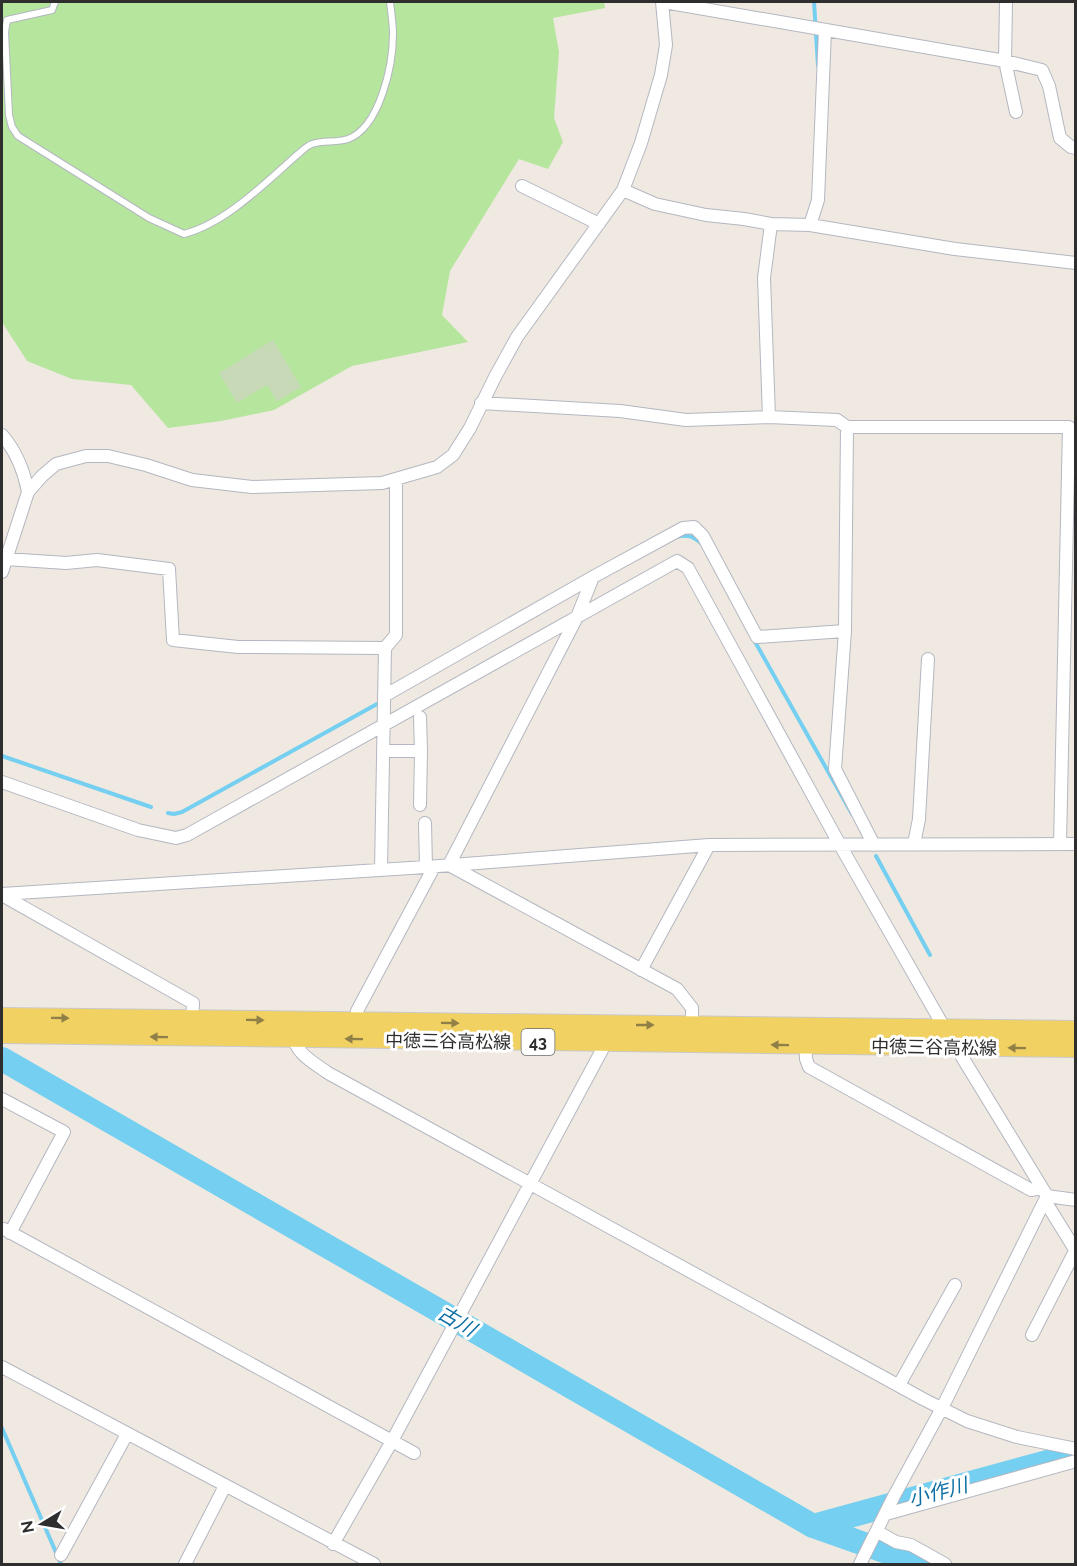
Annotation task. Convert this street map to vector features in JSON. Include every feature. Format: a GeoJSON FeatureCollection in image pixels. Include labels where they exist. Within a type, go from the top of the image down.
{"type":"FeatureCollection","features":[{"type":"Feature","properties":{"kind":"main road","name":"中徳三谷高松線"},"geometry":{"type":"LineString","coordinates":[[2,1017],[192,1028],[606,1043],[692,1044],[945,1029],[1076,1030]]}},
{"type":"Feature","properties":{"kind":"main road","name":"中徳三谷高松線"},"geometry":{"type":"LineString","coordinates":[[293,1030],[356,1022],[692,1025],[957,1047],[1076,1048]]}},
{"type":"Feature","properties":{"kind":"main road","name":"中徳三谷高松線"},"geometry":{"type":"LineString","coordinates":[[2,1034],[192,1028]]}},
{"type":"Feature","properties":{"kind":"street"},"geometry":{"type":"LineString","coordinates":[[2,572],[28,492],[56,464],[86,456],[108,456],[192,480],[252,487],[382,483],[437,467],[453,455],[470,428],[517,337],[623,190],[641,143],[661,75],[666,45],[663,2],[1005,61],[1042,70],[1049,86],[1060,138],[1071,147],[1076,148]]}},
{"type":"Feature","properties":{"kind":"street"},"geometry":{"type":"LineString","coordinates":[[1006,2],[1005,61],[1016,112]]}},
{"type":"Feature","properties":{"kind":"street"},"geometry":{"type":"LineString","coordinates":[[810,225],[818,200],[825,30]]}},
{"type":"Feature","properties":{"kind":"street"},"geometry":{"type":"LineString","coordinates":[[522,186],[599,224]]}},
{"type":"Feature","properties":{"kind":"street"},"geometry":{"type":"LineString","coordinates":[[623,190],[656,204],[706,215],[771,224],[810,225],[956,249],[1076,263]]}},
{"type":"Feature","properties":{"kind":"street"},"geometry":{"type":"LineString","coordinates":[[769,417],[764,278],[771,224]]}},
{"type":"Feature","properties":{"kind":"street"},"geometry":{"type":"LineString","coordinates":[[482,403],[620,411],[686,420],[769,417],[837,420],[846,427],[1069,427],[1060,844]]}},
{"type":"Feature","properties":{"kind":"street"},"geometry":{"type":"LineString","coordinates":[[846,427],[845,631],[836,769],[874,844]]}},
{"type":"Feature","properties":{"kind":"street"},"geometry":{"type":"LineString","coordinates":[[2,435],[20,464],[28,492]]}},
{"type":"Feature","properties":{"kind":"street"},"geometry":{"type":"LineString","coordinates":[[381,870],[385,648],[396,635],[396,480]]}},
{"type":"Feature","properties":{"kind":"street"},"geometry":{"type":"LineString","coordinates":[[384,696],[683,528],[694,527],[703,536],[757,637],[845,631]]}},
{"type":"Feature","properties":{"kind":"street"},"geometry":{"type":"LineString","coordinates":[[6,560],[66,563],[97,560],[169,568],[173,640],[238,647],[385,648]]}},
{"type":"Feature","properties":{"kind":"street"},"geometry":{"type":"LineString","coordinates":[[2,782],[138,830],[176,838],[187,835],[677,561],[688,568],[840,845],[945,1029],[1045,1195],[1075,1251],[1032,1335]]}},
{"type":"Feature","properties":{"kind":"street"},"geometry":{"type":"LineString","coordinates":[[449,865],[577,617],[593,577]]}},
{"type":"Feature","properties":{"kind":"street"},"geometry":{"type":"LineString","coordinates":[[914,844],[919,819],[928,659]]}},
{"type":"Feature","properties":{"kind":"street"},"geometry":{"type":"LineString","coordinates":[[420,717],[420,805]]}},
{"type":"Feature","properties":{"kind":"street"},"geometry":{"type":"LineString","coordinates":[[383,751],[420,751]]}},
{"type":"Feature","properties":{"kind":"street"},"geometry":{"type":"LineString","coordinates":[[356,1022],[357,1011],[430,867],[425,823]]}},
{"type":"Feature","properties":{"kind":"street"},"geometry":{"type":"LineString","coordinates":[[2,895],[430,867],[709,845],[1076,844]]}},
{"type":"Feature","properties":{"kind":"street"},"geometry":{"type":"LineString","coordinates":[[641,970],[709,845]]}},
{"type":"Feature","properties":{"kind":"street"},"geometry":{"type":"LineString","coordinates":[[449,865],[676,989],[692,1008],[692,1044]]}},
{"type":"Feature","properties":{"kind":"street"},"geometry":{"type":"LineString","coordinates":[[2,895],[193,1003],[192,1028]]}},
{"type":"Feature","properties":{"kind":"street"},"geometry":{"type":"LineString","coordinates":[[336,1545],[616,1025]]}},
{"type":"Feature","properties":{"kind":"street"},"geometry":{"type":"LineString","coordinates":[[293,1030],[300,1052],[328,1072],[899,1385],[967,1420],[1017,1437],[1076,1449]]}},
{"type":"Feature","properties":{"kind":"street"},"geometry":{"type":"LineString","coordinates":[[805,1036],[809,1067],[1031,1190],[1045,1195],[1076,1200]]}},
{"type":"Feature","properties":{"kind":"street"},"geometry":{"type":"LineString","coordinates":[[2,1099],[64,1132],[7,1231],[414,1454]]}},
{"type":"Feature","properties":{"kind":"street"},"geometry":{"type":"LineString","coordinates":[[862,1561],[942,1408],[1045,1195]]}},
{"type":"Feature","properties":{"kind":"street"},"geometry":{"type":"LineString","coordinates":[[899,1385],[955,1285]]}},
{"type":"Feature","properties":{"kind":"street"},"geometry":{"type":"LineString","coordinates":[[2,1367],[374,1564]]}},
{"type":"Feature","properties":{"kind":"street"},"geometry":{"type":"LineString","coordinates":[[61,1555],[127,1434]]}},
{"type":"Feature","properties":{"kind":"street"},"geometry":{"type":"LineString","coordinates":[[887,1512],[1076,1461]]}},
{"type":"Feature","properties":{"kind":"street"},"geometry":{"type":"LineString","coordinates":[[185,1564],[225,1486]]}},
{"type":"Feature","properties":{"kind":"street"},"geometry":{"type":"LineString","coordinates":[[877,1534],[910,1545],[945,1564]]}},
{"type":"Feature","properties":{"kind":"lane"},"geometry":{"type":"LineString","coordinates":[[55,2],[52,10],[7,20],[5,32],[9,115],[12,128],[18,136],[149,218],[184,234],[207,225],[244,201],[312,144],[340,141],[360,133],[369,121],[382,94],[391,60],[393,33],[390,2]]}},
{"type":"Feature","properties":{"kind":"green space"},"geometry":{"type":"Polygon","coordinates":[[[2,2],[604,2],[605,8],[553,18],[559,52],[554,118],[563,142],[548,169],[519,159],[450,271],[442,315],[468,342],[352,366],[274,410],[221,421],[168,428],[131,385],[72,379],[27,361],[2,322],[2,2]]]}},
{"type":"Feature","properties":{"kind":"green space"},"geometry":{"type":"Polygon","coordinates":[[[273,340],[301,387],[277,401],[267,385],[237,403],[219,373],[273,340]]]}},
{"type":"Feature","properties":{"kind":"waterway"},"geometry":{"type":"LineString","coordinates":[[814,2],[818,66]]}},
{"type":"Feature","properties":{"kind":"waterway"},"geometry":{"type":"LineString","coordinates":[[676,537],[690,536],[702,544]]}},
{"type":"Feature","properties":{"kind":"waterway"},"geometry":{"type":"LineString","coordinates":[[754,640],[852,814]]}},
{"type":"Feature","properties":{"kind":"waterway"},"geometry":{"type":"LineString","coordinates":[[168,813],[182,812],[377,704]]}},
{"type":"Feature","properties":{"kind":"waterway"},"geometry":{"type":"LineString","coordinates":[[2,756],[151,807]]}},
{"type":"Feature","properties":{"kind":"waterway"},"geometry":{"type":"LineString","coordinates":[[876,856],[930,955]]}},
{"type":"Feature","properties":{"kind":"waterway","name":"古川"},"geometry":{"type":"LineString","coordinates":[[2,1059],[813,1526],[921,1564]]}},
{"type":"Feature","properties":{"kind":"waterway"},"geometry":{"type":"LineString","coordinates":[[2,1428],[61,1564]]}},
{"type":"Feature","properties":{"kind":"waterway","name":"小作川"},"geometry":{"type":"LineString","coordinates":[[813,1526],[1062,1458]]}}]}
